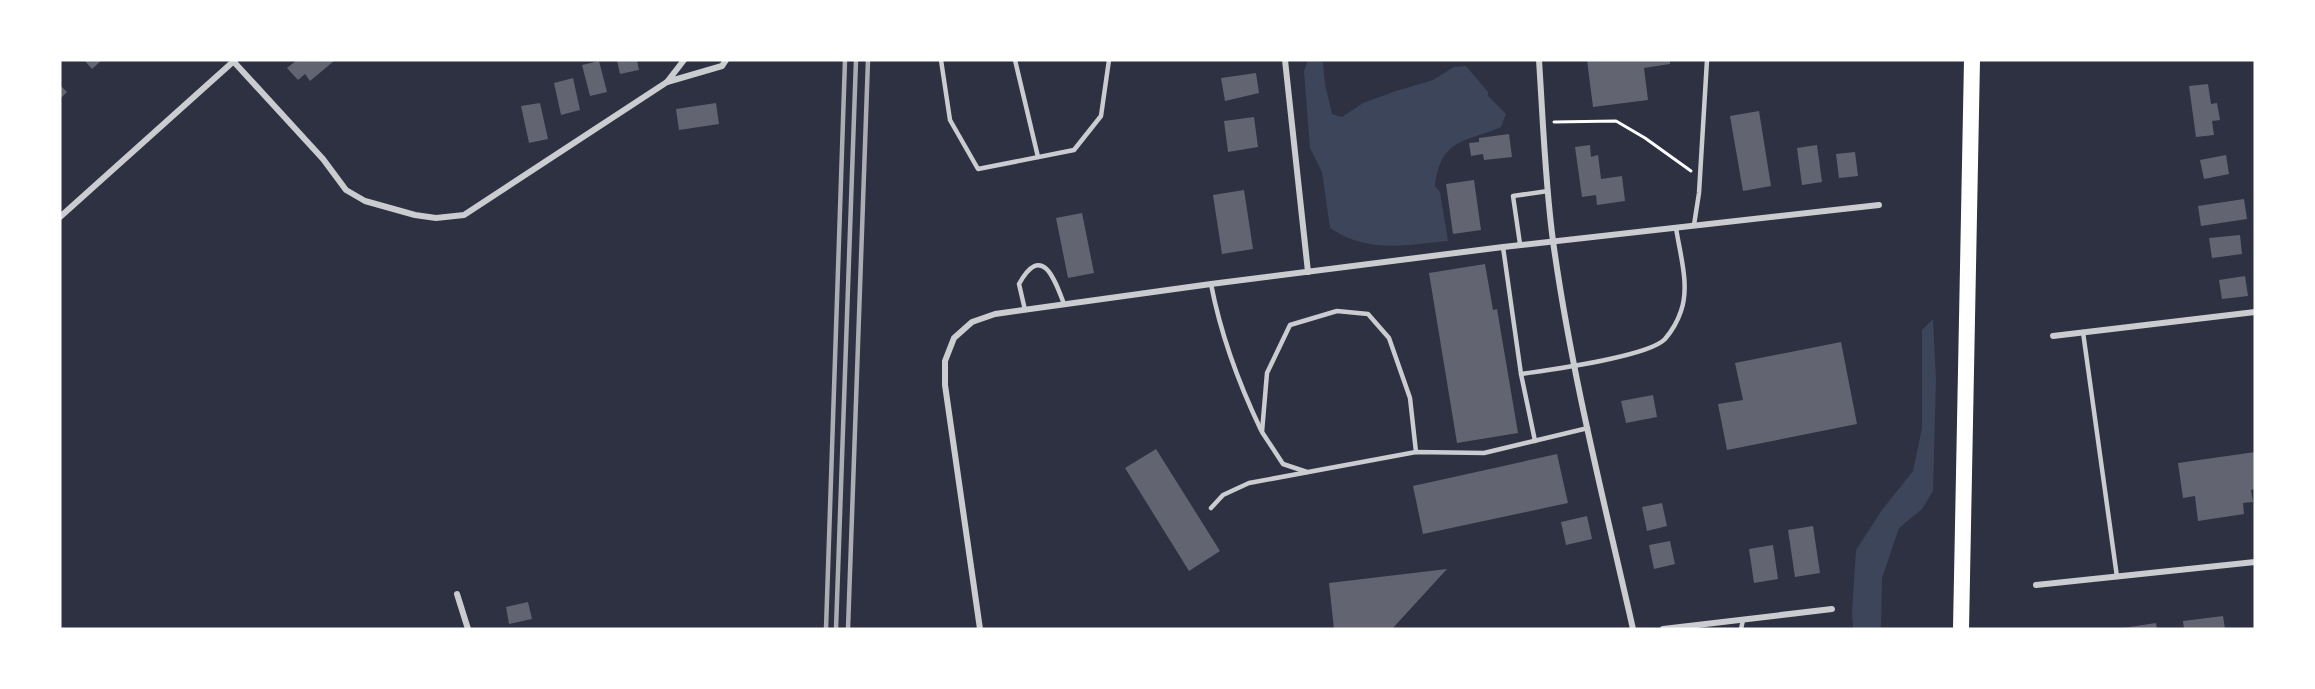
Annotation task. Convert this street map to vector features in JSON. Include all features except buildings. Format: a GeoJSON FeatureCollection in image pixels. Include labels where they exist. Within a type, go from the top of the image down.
{"type":"FeatureCollection","features":[{"type":"Feature","properties":{"kind":"highway"},"geometry":{"type":"LineString","coordinates":[[1961,629],[1972,60]]}},
{"type":"Feature","properties":{"kind":"street"},"geometry":{"type":"LineString","coordinates":[[668,82],[684,60]]}},
{"type":"Feature","properties":{"kind":"street"},"geometry":{"type":"LineString","coordinates":[[60,217],[235,61],[323,159],[346,189],[365,201],[415,215],[436,218],[464,215],[668,82],[711,71],[722,66],[726,60]]}},
{"type":"Feature","properties":{"kind":"street"},"geometry":{"type":"LineString","coordinates":[[1285,60],[1308,272]]}},
{"type":"Feature","properties":{"kind":"street"},"geometry":{"type":"LineString","coordinates":[[1539,60],[1553,242],[1588,428],[1632,629]]}},
{"type":"Feature","properties":{"kind":"street"},"geometry":{"type":"LineString","coordinates":[[980,629],[945,385],[945,361],[954,338],[972,322],[995,314],[1065,304],[1520,244],[1880,205]]}},
{"type":"Feature","properties":{"kind":"street"},"geometry":{"type":"LineString","coordinates":[[2052,336],[2255,312]]}},
{"type":"Feature","properties":{"kind":"street"},"geometry":{"type":"LineString","coordinates":[[2036,585],[2255,562]]}},
{"type":"Feature","properties":{"kind":"street"},"geometry":{"type":"LineString","coordinates":[[458,594],[468,629]]}},
{"type":"Feature","properties":{"kind":"street"},"geometry":{"type":"LineString","coordinates":[[1663,629],[1832,609]]}},
{"type":"Feature","properties":{"kind":"lane"},"geometry":{"type":"LineString","coordinates":[[941,60],[950,120],[978,169],[1074,150],[1101,116],[1109,60]]}},
{"type":"Feature","properties":{"kind":"lane"},"geometry":{"type":"LineString","coordinates":[[1015,60],[1038,157]]}},
{"type":"Feature","properties":{"kind":"lane"},"geometry":{"type":"LineString","coordinates":[[1694,225],[1700,178],[1707,60]]}},
{"type":"Feature","properties":{"kind":"lane"},"geometry":{"type":"LineString","coordinates":[[1520,244],[1513,196],[1548,191]]}},
{"type":"Feature","properties":{"kind":"lane"},"geometry":{"type":"LineString","coordinates":[[1521,374],[1576,366],[1649,348],[1664,340],[1681,311],[1684,294],[1676,228]]}},
{"type":"Feature","properties":{"kind":"lane"},"geometry":{"type":"LineString","coordinates":[[1503,247],[1521,374],[1535,441]]}},
{"type":"Feature","properties":{"kind":"lane"},"geometry":{"type":"LineString","coordinates":[[1025,310],[1019,284],[1026,270],[1038,265],[1046,267],[1050,272],[1065,304]]}},
{"type":"Feature","properties":{"kind":"lane"},"geometry":{"type":"LineString","coordinates":[[1211,284],[1217,318],[1228,352],[1262,432],[1283,464],[1307,472]]}},
{"type":"Feature","properties":{"kind":"lane"},"geometry":{"type":"LineString","coordinates":[[1262,432],[1267,372],[1290,325],[1337,311],[1368,314],[1389,338],[1410,398],[1416,452]]}},
{"type":"Feature","properties":{"kind":"lane"},"geometry":{"type":"LineString","coordinates":[[2083,332],[2117,577]]}},
{"type":"Feature","properties":{"kind":"lane"},"geometry":{"type":"LineString","coordinates":[[1211,508],[1223,495],[1249,483],[1416,452],[1484,453],[1588,428]]}},
{"type":"Feature","properties":{"kind":"lane"},"geometry":{"type":"LineString","coordinates":[[1741,629],[1743,620]]}},
{"type":"Feature","properties":{"kind":"path"},"geometry":{"type":"LineString","coordinates":[[1543,122],[1616,121],[1645,138],[1700,178]]}},
{"type":"Feature","properties":{"kind":"shaded area"},"geometry":{"type":"Polygon","coordinates":[[[1308,60],[1323,62],[1332,114],[1342,117],[1363,103],[1433,80],[1454,67],[1466,66],[1488,92],[1488,96],[1506,114],[1501,127],[1456,144],[1443,159],[1435,186],[1440,192],[1448,241],[1402,246],[1373,245],[1359,242],[1330,228],[1322,172],[1310,148],[1304,71],[1308,60]]]}},
{"type":"Feature","properties":{"kind":"shaded area"},"geometry":{"type":"Polygon","coordinates":[[[1933,319],[1936,380],[1933,491],[1922,509],[1899,528],[1882,578],[1881,629],[1853,629],[1856,550],[1882,510],[1913,471],[1922,428],[1922,330],[1933,319]]]}},
{"type":"Feature","properties":{"kind":"railway"},"geometry":{"type":"LineString","coordinates":[[826,629],[845,60]]}},
{"type":"Feature","properties":{"kind":"railway"},"geometry":{"type":"LineString","coordinates":[[836,629],[856,60]]}},
{"type":"Feature","properties":{"kind":"railway"},"geometry":{"type":"LineString","coordinates":[[848,629],[868,60]]}}]}
